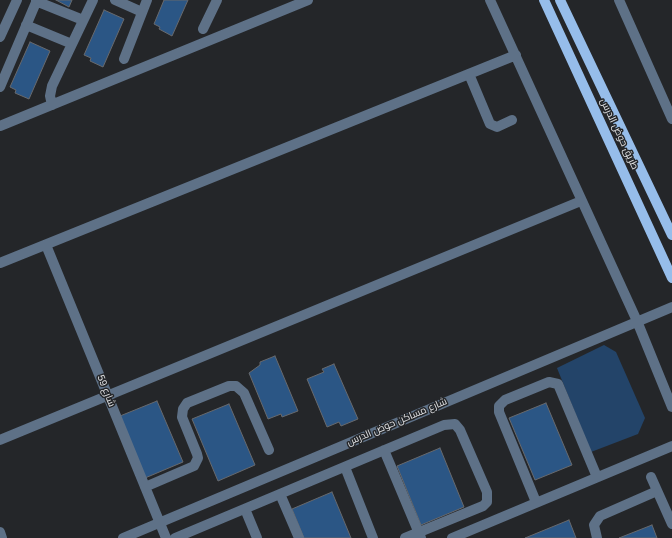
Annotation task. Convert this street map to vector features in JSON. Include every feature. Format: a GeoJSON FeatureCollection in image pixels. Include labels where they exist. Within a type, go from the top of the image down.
{"type":"FeatureCollection","features":[{"type":"Feature","properties":{"kind":"main road","name":"طريق حوض الدرس"},"geometry":{"type":"LineString","coordinates":[[544,0],[672,278]]}},
{"type":"Feature","properties":{"kind":"main road","name":"طريق حوض الدرس"},"geometry":{"type":"LineString","coordinates":[[560,0],[672,235]]}},
{"type":"Feature","properties":{"kind":"street"},"geometry":{"type":"LineString","coordinates":[[0,38],[17,0]]}},
{"type":"Feature","properties":{"kind":"street"},"geometry":{"type":"LineString","coordinates":[[52,105],[50,96],[52,86],[93,0]]}},
{"type":"Feature","properties":{"kind":"street"},"geometry":{"type":"LineString","coordinates":[[116,0],[142,12]]}},
{"type":"Feature","properties":{"kind":"street"},"geometry":{"type":"LineString","coordinates":[[124,58],[147,0]]}},
{"type":"Feature","properties":{"kind":"street"},"geometry":{"type":"LineString","coordinates":[[203,29],[217,0]]}},
{"type":"Feature","properties":{"kind":"street"},"geometry":{"type":"LineString","coordinates":[[0,126],[293,3],[308,0]]}},
{"type":"Feature","properties":{"kind":"street"},"geometry":{"type":"LineString","coordinates":[[490,0],[637,321],[672,407]]}},
{"type":"Feature","properties":{"kind":"street"},"geometry":{"type":"LineString","coordinates":[[619,0],[672,119]]}},
{"type":"Feature","properties":{"kind":"street"},"geometry":{"type":"LineString","coordinates":[[0,87],[4,68],[26,25],[36,1],[83,20]]}},
{"type":"Feature","properties":{"kind":"street"},"geometry":{"type":"LineString","coordinates":[[26,25],[72,44]]}},
{"type":"Feature","properties":{"kind":"street"},"geometry":{"type":"LineString","coordinates":[[0,263],[516,55]]}},
{"type":"Feature","properties":{"kind":"street"},"geometry":{"type":"LineString","coordinates":[[469,74],[490,124],[497,126],[512,120]]}},
{"type":"Feature","properties":{"kind":"street"},"geometry":{"type":"LineString","coordinates":[[0,440],[581,201]]}},
{"type":"Feature","properties":{"kind":"street","name":"شارع 59"},"geometry":{"type":"LineString","coordinates":[[46,244],[166,538]]}},
{"type":"Feature","properties":{"kind":"street","name":"شارع مساكن حوض الدرس"},"geometry":{"type":"LineString","coordinates":[[123,538],[672,307]]}},
{"type":"Feature","properties":{"kind":"street"},"geometry":{"type":"LineString","coordinates":[[536,502],[499,412],[499,406],[505,400],[549,382],[558,384],[597,477]]}},
{"type":"Feature","properties":{"kind":"street"},"geometry":{"type":"LineString","coordinates":[[145,488],[194,466],[198,458],[182,417],[183,409],[187,403],[229,386],[236,386],[244,393],[269,450]]}},
{"type":"Feature","properties":{"kind":"street"},"geometry":{"type":"LineString","coordinates":[[175,538],[447,423],[455,424],[460,430],[487,492],[487,502],[482,506],[420,535],[405,538]]}},
{"type":"Feature","properties":{"kind":"street"},"geometry":{"type":"LineString","coordinates":[[452,538],[672,446]]}},
{"type":"Feature","properties":{"kind":"street"},"geometry":{"type":"LineString","coordinates":[[384,450],[420,535]]}},
{"type":"Feature","properties":{"kind":"street"},"geometry":{"type":"LineString","coordinates":[[345,467],[373,538]]}},
{"type":"Feature","properties":{"kind":"street"},"geometry":{"type":"LineString","coordinates":[[651,477],[672,524]]}},
{"type":"Feature","properties":{"kind":"street"},"geometry":{"type":"LineString","coordinates":[[597,538],[594,525],[600,516],[656,491]]}},
{"type":"Feature","properties":{"kind":"street"},"geometry":{"type":"LineString","coordinates":[[280,494],[299,538]]}},
{"type":"Feature","properties":{"kind":"street"},"geometry":{"type":"LineString","coordinates":[[245,509],[257,538]]}},
{"type":"Feature","properties":{"kind":"street"},"geometry":{"type":"LineString","coordinates":[[0,532],[2,538]]}},
{"type":"Feature","properties":{"kind":"shaded area"},"geometry":{"type":"Polygon","coordinates":[[[604,345],[616,352],[645,418],[638,434],[591,452],[557,368],[604,345]]]}},
{"type":"Feature","properties":{"kind":"building"},"geometry":{"type":"Polygon","coordinates":[[[56,0],[72,0],[69,7],[56,0]]]}},
{"type":"Feature","properties":{"kind":"building"},"geometry":{"type":"Polygon","coordinates":[[[164,0],[188,0],[172,36],[159,29],[160,27],[154,24],[164,0]]]}},
{"type":"Feature","properties":{"kind":"building"},"geometry":{"type":"Polygon","coordinates":[[[104,10],[124,19],[103,67],[90,61],[91,58],[84,55],[104,10]]]}},
{"type":"Feature","properties":{"kind":"building"},"geometry":{"type":"Polygon","coordinates":[[[30,42],[50,51],[29,99],[15,93],[16,90],[10,87],[30,42]]]}},
{"type":"Feature","properties":{"kind":"building"},"geometry":{"type":"Polygon","coordinates":[[[275,356],[298,411],[282,417],[281,414],[268,419],[249,373],[260,365],[260,362],[275,356]]]}},
{"type":"Feature","properties":{"kind":"building"},"geometry":{"type":"Polygon","coordinates":[[[334,364],[358,419],[341,426],[339,422],[327,427],[307,379],[324,372],[322,369],[334,364]]]}},
{"type":"Feature","properties":{"kind":"building"},"geometry":{"type":"Polygon","coordinates":[[[157,401],[183,462],[145,478],[120,416],[157,401]]]}},
{"type":"Feature","properties":{"kind":"building"},"geometry":{"type":"Polygon","coordinates":[[[546,403],[572,465],[535,480],[509,418],[546,403]]]}},
{"type":"Feature","properties":{"kind":"building"},"geometry":{"type":"Polygon","coordinates":[[[229,404],[255,465],[218,481],[192,419],[229,404]]]}},
{"type":"Feature","properties":{"kind":"building"},"geometry":{"type":"Polygon","coordinates":[[[440,448],[464,507],[421,525],[397,466],[440,448]]]}},
{"type":"Feature","properties":{"kind":"building"},"geometry":{"type":"Polygon","coordinates":[[[332,492],[351,538],[304,538],[292,509],[332,492]]]}},
{"type":"Feature","properties":{"kind":"building"},"geometry":{"type":"Polygon","coordinates":[[[569,520],[576,538],[525,538],[569,520]]]}},
{"type":"Feature","properties":{"kind":"building"},"geometry":{"type":"Polygon","coordinates":[[[652,525],[657,538],[619,538],[652,525]]]}}]}
